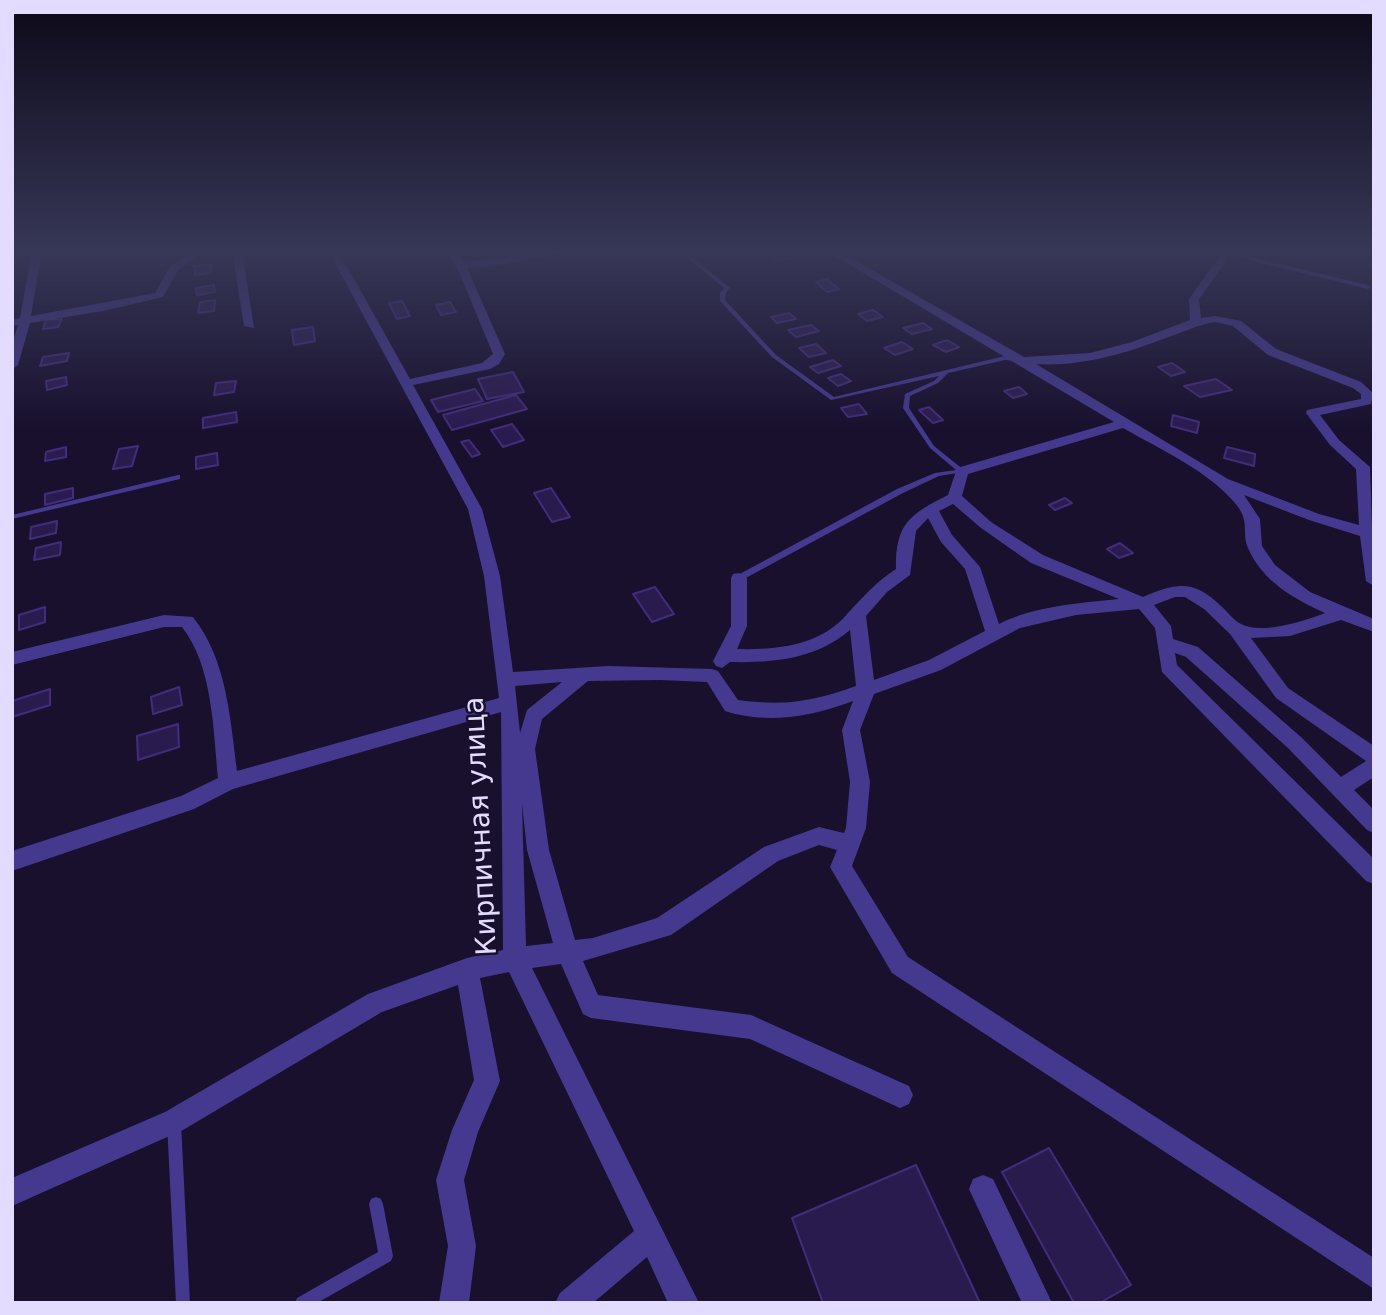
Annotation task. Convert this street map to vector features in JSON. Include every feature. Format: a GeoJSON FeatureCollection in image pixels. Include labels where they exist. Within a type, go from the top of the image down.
{"type":"FeatureCollection","features":[{"type":"Feature","properties":{"kind":"street"},"geometry":{"type":"LineString","coordinates":[[12,365],[26,311]]}},
{"type":"Feature","properties":{"kind":"street"},"geometry":{"type":"LineString","coordinates":[[12,323],[76,311]]}},
{"type":"Feature","properties":{"kind":"street"},"geometry":{"type":"LineString","coordinates":[[247,311],[250,326]]}},
{"type":"Feature","properties":{"kind":"street","name":"Кирпичная улица"},"geometry":{"type":"LineString","coordinates":[[367,311],[475,509],[492,576],[508,703],[515,959],[684,1303]]}},
{"type":"Feature","properties":{"kind":"street"},"geometry":{"type":"LineString","coordinates":[[407,383],[495,362],[499,354],[480,311]]}},
{"type":"Feature","properties":{"kind":"street"},"geometry":{"type":"LineString","coordinates":[[939,311],[1223,482],[1370,534]]}},
{"type":"Feature","properties":{"kind":"street"},"geometry":{"type":"LineString","coordinates":[[1196,311],[1196,322]]}},
{"type":"Feature","properties":{"kind":"street"},"geometry":{"type":"LineString","coordinates":[[1017,359],[1048,363],[1075,360],[1174,332],[1196,322],[1215,319],[1237,323],[1272,352],[1357,385],[1367,393],[1367,401],[1312,413],[1318,425],[1344,449],[1346,457],[1363,467],[1374,580]]}},
{"type":"Feature","properties":{"kind":"street"},"geometry":{"type":"LineString","coordinates":[[727,655],[768,656],[806,651],[858,613],[883,583],[904,571],[903,555],[910,524],[922,511],[954,497],[962,471],[1125,423]]}},
{"type":"Feature","properties":{"kind":"street"},"geometry":{"type":"LineString","coordinates":[[1223,482],[1250,511],[1257,529],[1254,546],[1269,569],[1297,590],[1341,613],[1374,626]]}},
{"type":"Feature","properties":{"kind":"street"},"geometry":{"type":"LineString","coordinates":[[954,497],[986,524],[1037,559],[1143,603],[1163,626],[1168,667],[1374,874]]}},
{"type":"Feature","properties":{"kind":"street"},"geometry":{"type":"LineString","coordinates":[[930,509],[946,538],[972,567],[994,634]]}},
{"type":"Feature","properties":{"kind":"street"},"geometry":{"type":"LineString","coordinates":[[712,676],[727,655],[739,626],[739,578]]}},
{"type":"Feature","properties":{"kind":"street"},"geometry":{"type":"LineString","coordinates":[[712,676],[732,706],[771,711],[817,707],[866,692],[934,665],[1016,623],[1076,610],[1143,603],[1173,591],[1188,591],[1210,605],[1236,631],[1282,693],[1374,756]]}},
{"type":"Feature","properties":{"kind":"street"},"geometry":{"type":"LineString","coordinates":[[858,613],[866,692],[851,730],[860,782],[856,828],[841,867],[900,965],[1374,1275]]}},
{"type":"Feature","properties":{"kind":"street"},"geometry":{"type":"LineString","coordinates":[[1236,631],[1257,634],[1307,628],[1341,613]]}},
{"type":"Feature","properties":{"kind":"street"},"geometry":{"type":"LineString","coordinates":[[12,659],[164,621],[187,621],[197,631],[217,698],[228,782]]}},
{"type":"Feature","properties":{"kind":"street"},"geometry":{"type":"LineString","coordinates":[[1165,643],[1192,652],[1295,743],[1374,824]]}},
{"type":"Feature","properties":{"kind":"street"},"geometry":{"type":"LineString","coordinates":[[505,680],[584,674],[679,673],[712,676]]}},
{"type":"Feature","properties":{"kind":"street"},"geometry":{"type":"LineString","coordinates":[[584,674],[534,715],[525,749],[538,850],[567,953],[591,1006],[751,1027],[900,1095]]}},
{"type":"Feature","properties":{"kind":"street"},"geometry":{"type":"LineString","coordinates":[[12,861],[187,803],[228,782],[508,703]]}},
{"type":"Feature","properties":{"kind":"street"},"geometry":{"type":"LineString","coordinates":[[1341,788],[1374,766]]}},
{"type":"Feature","properties":{"kind":"street"},"geometry":{"type":"LineString","coordinates":[[12,1192],[174,1121],[376,1002],[467,970],[515,959],[593,949],[663,928],[771,854],[819,836],[850,844]]}},
{"type":"Feature","properties":{"kind":"street"},"geometry":{"type":"LineString","coordinates":[[454,1303],[462,1246],[450,1180],[465,1130],[487,1081],[467,970]]}},
{"type":"Feature","properties":{"kind":"street"},"geometry":{"type":"LineString","coordinates":[[984,1189],[1037,1303]]}},
{"type":"Feature","properties":{"kind":"street"},"geometry":{"type":"LineString","coordinates":[[570,1303],[651,1235]]}},
{"type":"Feature","properties":{"kind":"lane"},"geometry":{"type":"LineString","coordinates":[[733,311],[774,356],[833,399],[843,399],[1005,358],[1017,359]]}},
{"type":"Feature","properties":{"kind":"lane"},"geometry":{"type":"LineString","coordinates":[[946,372],[936,383],[907,395],[906,408],[932,447],[962,471]]}},
{"type":"Feature","properties":{"kind":"lane"},"geometry":{"type":"LineString","coordinates":[[739,578],[900,491],[937,474],[962,471]]}},
{"type":"Feature","properties":{"kind":"lane"},"geometry":{"type":"LineString","coordinates":[[12,517],[178,477]]}},
{"type":"Feature","properties":{"kind":"lane"},"geometry":{"type":"LineString","coordinates":[[174,1121],[183,1303]]}},
{"type":"Feature","properties":{"kind":"lane"},"geometry":{"type":"LineString","coordinates":[[302,1303],[386,1256],[376,1204]]}},
{"type":"Feature","properties":{"kind":"building"},"geometry":{"type":"Polygon","coordinates":[[[393,311],[408,311],[410,316],[397,319],[393,311]]]}},
{"type":"Feature","properties":{"kind":"building"},"geometry":{"type":"Polygon","coordinates":[[[439,311],[456,312],[441,315],[439,311]]]}},
{"type":"Feature","properties":{"kind":"building"},"geometry":{"type":"Polygon","coordinates":[[[875,311],[883,317],[867,321],[858,314],[875,311]]]}},
{"type":"Feature","properties":{"kind":"building"},"geometry":{"type":"Polygon","coordinates":[[[789,313],[796,319],[777,323],[771,317],[789,313]]]}},
{"type":"Feature","properties":{"kind":"building"},"geometry":{"type":"Polygon","coordinates":[[[62,319],[58,327],[43,329],[46,320],[62,319]]]}},
{"type":"Feature","properties":{"kind":"building"},"geometry":{"type":"Polygon","coordinates":[[[923,323],[932,329],[912,334],[903,328],[923,323]]]}},
{"type":"Feature","properties":{"kind":"building"},"geometry":{"type":"Polygon","coordinates":[[[811,325],[819,331],[796,337],[788,330],[811,325]]]}},
{"type":"Feature","properties":{"kind":"building"},"geometry":{"type":"Polygon","coordinates":[[[313,327],[315,341],[294,345],[292,330],[313,327]]]}},
{"type":"Feature","properties":{"kind":"building"},"geometry":{"type":"Polygon","coordinates":[[[947,340],[959,347],[946,352],[933,345],[947,340]]]}},
{"type":"Feature","properties":{"kind":"building"},"geometry":{"type":"Polygon","coordinates":[[[902,342],[913,349],[895,355],[884,348],[902,342]]]}},
{"type":"Feature","properties":{"kind":"building"},"geometry":{"type":"Polygon","coordinates":[[[816,344],[826,353],[809,357],[799,348],[816,344]]]}},
{"type":"Feature","properties":{"kind":"building"},"geometry":{"type":"Polygon","coordinates":[[[69,353],[67,361],[40,366],[43,357],[69,353]]]}},
{"type":"Feature","properties":{"kind":"building"},"geometry":{"type":"Polygon","coordinates":[[[833,360],[841,366],[818,373],[810,367],[833,360]]]}},
{"type":"Feature","properties":{"kind":"building"},"geometry":{"type":"Polygon","coordinates":[[[1172,363],[1185,372],[1171,376],[1158,367],[1172,363]]]}},
{"type":"Feature","properties":{"kind":"building"},"geometry":{"type":"Polygon","coordinates":[[[513,372],[524,392],[487,399],[478,379],[513,372]]]}},
{"type":"Feature","properties":{"kind":"building"},"geometry":{"type":"Polygon","coordinates":[[[841,374],[851,381],[838,386],[828,378],[841,374]]]}},
{"type":"Feature","properties":{"kind":"building"},"geometry":{"type":"Polygon","coordinates":[[[66,377],[67,385],[47,390],[46,381],[66,377]]]}},
{"type":"Feature","properties":{"kind":"building"},"geometry":{"type":"Polygon","coordinates":[[[1216,379],[1232,390],[1200,397],[1184,386],[1216,379]]]}},
{"type":"Feature","properties":{"kind":"building"},"geometry":{"type":"Polygon","coordinates":[[[236,381],[234,392],[214,395],[216,383],[236,381]]]}},
{"type":"Feature","properties":{"kind":"building"},"geometry":{"type":"Polygon","coordinates":[[[1019,387],[1027,394],[1013,398],[1004,391],[1019,387]]]}},
{"type":"Feature","properties":{"kind":"building"},"geometry":{"type":"Polygon","coordinates":[[[475,389],[483,401],[438,412],[431,400],[475,389]]]}},
{"type":"Feature","properties":{"kind":"building"},"geometry":{"type":"Polygon","coordinates":[[[516,395],[527,409],[452,430],[443,415],[516,395]]]}},
{"type":"Feature","properties":{"kind":"building"},"geometry":{"type":"Polygon","coordinates":[[[859,404],[867,414],[848,417],[841,408],[859,404]]]}},
{"type":"Feature","properties":{"kind":"building"},"geometry":{"type":"Polygon","coordinates":[[[929,407],[943,420],[933,423],[919,410],[929,407]]]}},
{"type":"Feature","properties":{"kind":"building"},"geometry":{"type":"Polygon","coordinates":[[[236,412],[237,422],[203,428],[203,418],[236,412]]]}},
{"type":"Feature","properties":{"kind":"building"},"geometry":{"type":"Polygon","coordinates":[[[1173,415],[1199,422],[1197,433],[1171,426],[1173,415]]]}},
{"type":"Feature","properties":{"kind":"building"},"geometry":{"type":"Polygon","coordinates":[[[512,424],[524,440],[503,447],[491,430],[512,424]]]}},
{"type":"Feature","properties":{"kind":"building"},"geometry":{"type":"Polygon","coordinates":[[[469,440],[480,454],[472,457],[461,442],[469,440]]]}},
{"type":"Feature","properties":{"kind":"building"},"geometry":{"type":"Polygon","coordinates":[[[138,446],[132,466],[113,469],[119,449],[138,446]]]}},
{"type":"Feature","properties":{"kind":"building"},"geometry":{"type":"Polygon","coordinates":[[[66,447],[66,457],[45,461],[46,452],[66,447]]]}},
{"type":"Feature","properties":{"kind":"building"},"geometry":{"type":"Polygon","coordinates":[[[1227,447],[1255,454],[1254,466],[1224,458],[1227,447]]]}},
{"type":"Feature","properties":{"kind":"building"},"geometry":{"type":"Polygon","coordinates":[[[217,453],[218,465],[196,469],[196,457],[217,453]]]}},
{"type":"Feature","properties":{"kind":"building"},"geometry":{"type":"Polygon","coordinates":[[[73,488],[73,498],[45,505],[45,494],[73,488]]]}},
{"type":"Feature","properties":{"kind":"building"},"geometry":{"type":"Polygon","coordinates":[[[551,488],[570,517],[552,522],[534,493],[551,488]]]}},
{"type":"Feature","properties":{"kind":"building"},"geometry":{"type":"Polygon","coordinates":[[[1065,498],[1072,503],[1055,510],[1049,505],[1065,498]]]}},
{"type":"Feature","properties":{"kind":"building"},"geometry":{"type":"Polygon","coordinates":[[[57,521],[56,533],[30,539],[31,527],[57,521]]]}},
{"type":"Feature","properties":{"kind":"building"},"geometry":{"type":"Polygon","coordinates":[[[61,542],[60,555],[34,560],[36,548],[61,542]]]}},
{"type":"Feature","properties":{"kind":"building"},"geometry":{"type":"Polygon","coordinates":[[[1120,543],[1133,553],[1119,558],[1107,549],[1120,543]]]}},
{"type":"Feature","properties":{"kind":"building"},"geometry":{"type":"Polygon","coordinates":[[[655,587],[674,614],[652,622],[633,594],[655,587]]]}},
{"type":"Feature","properties":{"kind":"building"},"geometry":{"type":"Polygon","coordinates":[[[45,607],[45,622],[19,630],[19,615],[45,607]]]}},
{"type":"Feature","properties":{"kind":"building"},"geometry":{"type":"Polygon","coordinates":[[[179,687],[182,705],[153,714],[151,697],[179,687]]]}},
{"type":"Feature","properties":{"kind":"building"},"geometry":{"type":"Polygon","coordinates":[[[50,689],[50,705],[12,717],[12,701],[50,689]]]}},
{"type":"Feature","properties":{"kind":"building"},"geometry":{"type":"Polygon","coordinates":[[[178,724],[179,747],[138,760],[137,736],[178,724]]]}},
{"type":"Feature","properties":{"kind":"building"},"geometry":{"type":"Polygon","coordinates":[[[1049,1148],[1131,1285],[1100,1303],[1074,1303],[1002,1172],[1049,1148]]]}},
{"type":"Feature","properties":{"kind":"building"},"geometry":{"type":"Polygon","coordinates":[[[916,1165],[980,1303],[823,1303],[792,1218],[916,1165]]]}}]}
